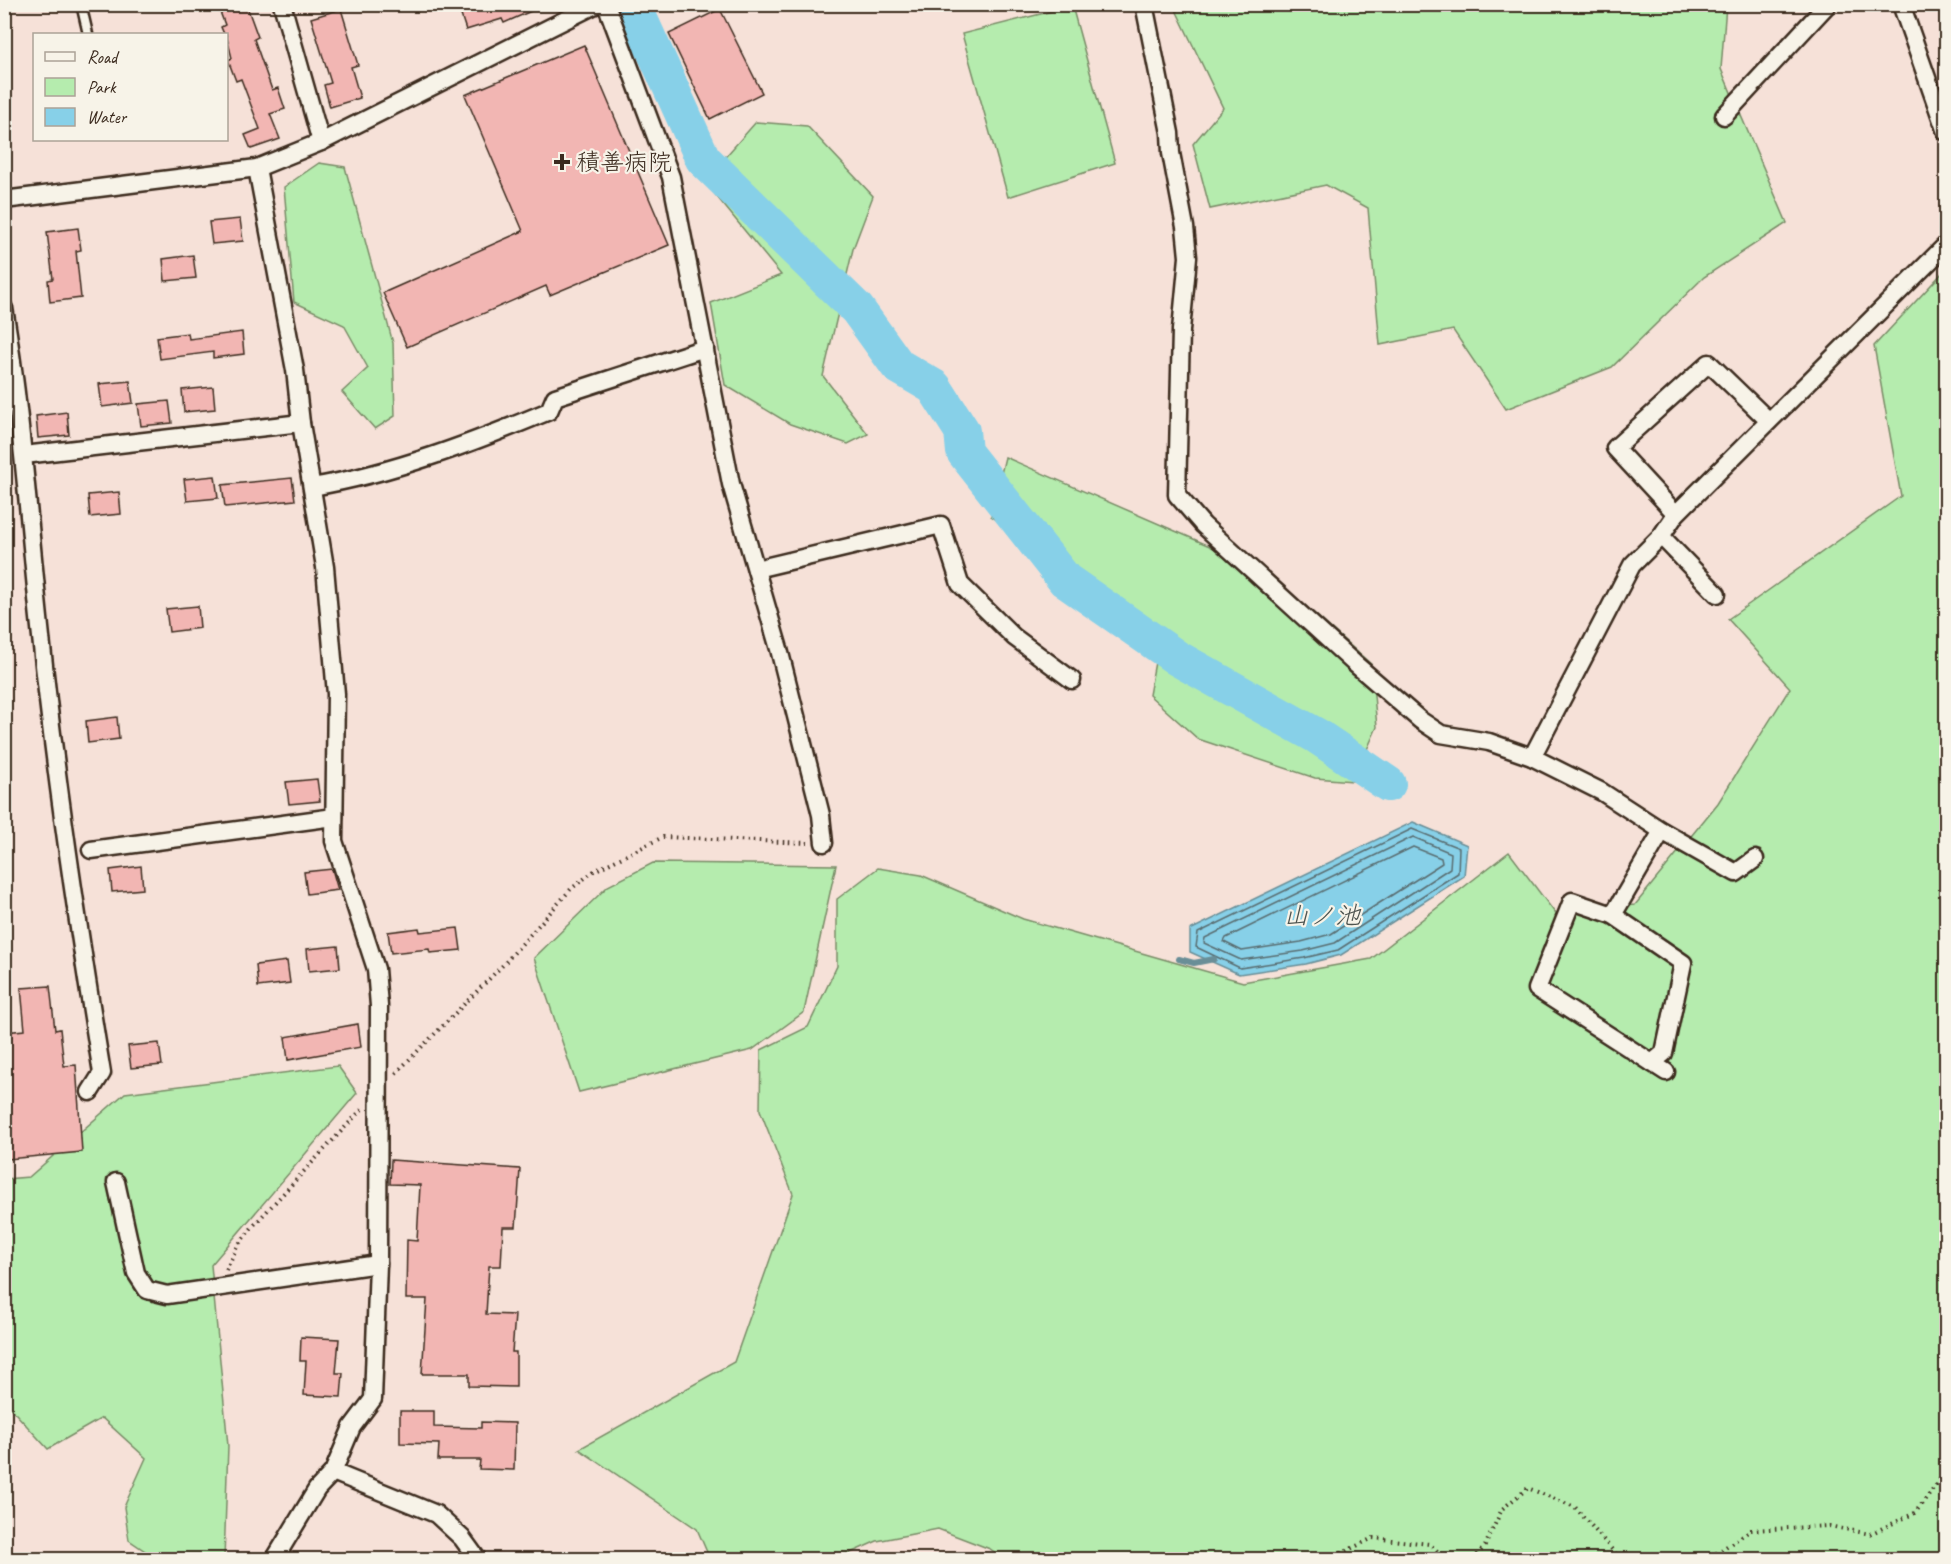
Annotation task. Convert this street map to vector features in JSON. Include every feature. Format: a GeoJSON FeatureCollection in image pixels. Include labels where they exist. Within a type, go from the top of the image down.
{"type":"FeatureCollection","features":[{"type":"Feature","properties":{"kind":"street"},"geometry":{"type":"LineString","coordinates":[[282,4],[321,142]]}},
{"type":"Feature","properties":{"kind":"street"},"geometry":{"type":"LineString","coordinates":[[4,200],[257,168],[321,142],[597,4]]}},
{"type":"Feature","properties":{"kind":"street"},"geometry":{"type":"LineString","coordinates":[[606,4],[671,177],[731,484],[756,569],[821,815],[824,843]]}},
{"type":"Feature","properties":{"kind":"street"},"geometry":{"type":"LineString","coordinates":[[1144,4],[1170,133],[1170,153],[1185,227],[1188,257],[1181,330],[1177,495],[1212,532],[1354,663],[1420,720],[1441,734],[1489,742],[1532,756],[1602,792],[1662,831],[1736,873],[1755,859]]}},
{"type":"Feature","properties":{"kind":"street"},"geometry":{"type":"LineString","coordinates":[[1724,116],[1828,4]]}},
{"type":"Feature","properties":{"kind":"street"},"geometry":{"type":"LineString","coordinates":[[1901,4],[1947,132]]}},
{"type":"Feature","properties":{"kind":"street"},"geometry":{"type":"LineString","coordinates":[[257,168],[295,370],[301,423],[325,567],[336,694],[334,841],[376,969],[379,1091],[378,1264],[373,1399],[352,1427],[333,1472],[317,1489],[274,1560]]}},
{"type":"Feature","properties":{"kind":"street"},"geometry":{"type":"LineString","coordinates":[[1532,756],[1632,565],[1661,536],[1676,514],[1947,245]]}},
{"type":"Feature","properties":{"kind":"street"},"geometry":{"type":"LineString","coordinates":[[4,308],[24,455],[41,638],[67,857],[102,1072],[90,1092]]}},
{"type":"Feature","properties":{"kind":"street"},"geometry":{"type":"LineString","coordinates":[[312,486],[415,461],[480,439],[549,411],[555,397],[705,348]]}},
{"type":"Feature","properties":{"kind":"street"},"geometry":{"type":"LineString","coordinates":[[1676,514],[1615,448],[1709,363],[1769,421]]}},
{"type":"Feature","properties":{"kind":"street"},"geometry":{"type":"LineString","coordinates":[[24,455],[301,423]]}},
{"type":"Feature","properties":{"kind":"street"},"geometry":{"type":"LineString","coordinates":[[756,569],[941,525],[960,584],[1014,637],[1072,680]]}},
{"type":"Feature","properties":{"kind":"street"},"geometry":{"type":"LineString","coordinates":[[1661,536],[1717,594]]}},
{"type":"Feature","properties":{"kind":"street"},"geometry":{"type":"LineString","coordinates":[[91,850],[334,817]]}},
{"type":"Feature","properties":{"kind":"street"},"geometry":{"type":"LineString","coordinates":[[1613,915],[1662,831]]}},
{"type":"Feature","properties":{"kind":"street"},"geometry":{"type":"LineString","coordinates":[[1572,901],[1613,915],[1683,963],[1665,1053],[1659,1068],[1537,989],[1572,901]]}},
{"type":"Feature","properties":{"kind":"street"},"geometry":{"type":"LineString","coordinates":[[116,1182],[136,1273],[147,1290],[167,1295],[378,1264]]}},
{"type":"Feature","properties":{"kind":"street"},"geometry":{"type":"LineString","coordinates":[[333,1472],[436,1514],[462,1538],[478,1560]]}},
{"type":"Feature","properties":{"kind":"lane"},"geometry":{"type":"LineString","coordinates":[[81,4],[88,33]]}},
{"type":"Feature","properties":{"kind":"path"},"geometry":{"type":"LineString","coordinates":[[219,1286],[243,1238],[428,1038],[503,965],[571,889],[594,871],[663,837],[824,843]]}},
{"type":"Feature","properties":{"kind":"path"},"geometry":{"type":"LineString","coordinates":[[1706,1560],[1751,1530],[1829,1527],[1870,1534],[1915,1513],[1947,1471]]}},
{"type":"Feature","properties":{"kind":"path"},"geometry":{"type":"LineString","coordinates":[[1473,1560],[1485,1546],[1502,1509],[1528,1488],[1575,1507],[1621,1560]]}},
{"type":"Feature","properties":{"kind":"path"},"geometry":{"type":"LineString","coordinates":[[1305,1560],[1342,1553],[1372,1538],[1430,1544],[1448,1560]]}},
{"type":"Feature","properties":{"kind":"green space"},"geometry":{"type":"Polygon","coordinates":[[[1182,4],[1726,5],[1721,69],[1787,223],[1704,277],[1612,367],[1506,409],[1453,330],[1380,345],[1368,208],[1326,185],[1210,209],[1193,144],[1223,108],[1176,10],[1182,4]]]}},
{"type":"Feature","properties":{"kind":"green space"},"geometry":{"type":"Polygon","coordinates":[[[1072,6],[1115,163],[1008,197],[962,34],[1072,6]]]}},
{"type":"Feature","properties":{"kind":"green space"},"geometry":{"type":"Polygon","coordinates":[[[756,122],[807,126],[873,196],[853,249],[823,376],[868,434],[848,444],[790,424],[725,385],[711,303],[781,275],[704,181],[756,122]]]}},
{"type":"Feature","properties":{"kind":"green space"},"geometry":{"type":"Polygon","coordinates":[[[319,163],[345,167],[393,343],[395,416],[375,429],[342,392],[368,368],[344,325],[294,302],[284,187],[319,163]]]}},
{"type":"Feature","properties":{"kind":"green space"},"geometry":{"type":"Polygon","coordinates":[[[1946,269],[1946,1559],[1006,1560],[990,1549],[938,1529],[877,1541],[837,1559],[710,1559],[697,1529],[579,1449],[734,1362],[793,1194],[760,1110],[761,1050],[808,1027],[837,966],[837,899],[878,868],[921,875],[1023,919],[1243,982],[1371,959],[1509,852],[1555,913],[1635,905],[1718,803],[1790,688],[1728,619],[1901,496],[1874,346],[1946,269]]]}},
{"type":"Feature","properties":{"kind":"green space"},"geometry":{"type":"Polygon","coordinates":[[[1005,457],[1212,547],[1306,606],[1371,664],[1377,727],[1353,781],[1315,778],[1198,739],[1149,695],[1159,640],[991,516],[1005,457]]]}},
{"type":"Feature","properties":{"kind":"green space"},"geometry":{"type":"Polygon","coordinates":[[[653,863],[836,865],[804,1012],[752,1050],[579,1092],[534,958],[608,886],[653,863]]]}},
{"type":"Feature","properties":{"kind":"green space"},"geometry":{"type":"Polygon","coordinates":[[[338,1066],[357,1093],[211,1265],[228,1446],[224,1559],[157,1559],[129,1540],[124,1507],[146,1458],[102,1418],[48,1449],[5,1402],[5,1179],[29,1177],[125,1093],[338,1066]]]}},
{"type":"Feature","properties":{"kind":"water","name":"山ノ池"},"geometry":{"type":"Polygon","coordinates":[[[1413,822],[1467,845],[1464,876],[1341,955],[1306,964],[1239,974],[1190,952],[1190,930],[1413,822]]]}},
{"type":"Feature","properties":{"kind":"building"},"geometry":{"type":"Polygon","coordinates":[[[217,4],[246,4],[258,37],[254,39],[272,90],[278,88],[285,109],[270,114],[280,139],[251,149],[245,135],[260,129],[241,79],[236,81],[228,60],[232,58],[228,33],[224,33],[221,27],[225,25],[217,4]]]}},
{"type":"Feature","properties":{"kind":"building"},"geometry":{"type":"Polygon","coordinates":[[[473,4],[547,4],[504,23],[502,19],[466,30],[459,9],[473,4]]]}},
{"type":"Feature","properties":{"kind":"building"},"geometry":{"type":"Polygon","coordinates":[[[341,9],[358,65],[351,67],[360,98],[330,107],[324,85],[331,83],[311,18],[341,9]]]}},
{"type":"Feature","properties":{"kind":"building"},"geometry":{"type":"Polygon","coordinates":[[[720,9],[762,93],[710,119],[669,34],[720,9]]]}},
{"type":"Feature","properties":{"kind":"building"},"geometry":{"type":"Polygon","coordinates":[[[584,45],[669,245],[550,295],[546,286],[407,347],[383,293],[523,231],[465,95],[584,45]]]}},
{"type":"Feature","properties":{"kind":"building"},"geometry":{"type":"Polygon","coordinates":[[[240,219],[243,241],[212,244],[209,222],[240,219]]]}},
{"type":"Feature","properties":{"kind":"building"},"geometry":{"type":"Polygon","coordinates":[[[78,228],[81,250],[76,251],[81,298],[50,302],[48,280],[53,279],[47,232],[78,228]]]}},
{"type":"Feature","properties":{"kind":"building"},"geometry":{"type":"Polygon","coordinates":[[[193,255],[196,278],[165,281],[163,259],[193,255]]]}},
{"type":"Feature","properties":{"kind":"building"},"geometry":{"type":"Polygon","coordinates":[[[242,332],[244,354],[213,358],[213,352],[160,359],[157,337],[188,333],[189,339],[242,332]]]}},
{"type":"Feature","properties":{"kind":"building"},"geometry":{"type":"Polygon","coordinates":[[[130,381],[133,403],[102,407],[99,384],[130,381]]]}},
{"type":"Feature","properties":{"kind":"building"},"geometry":{"type":"Polygon","coordinates":[[[213,387],[215,409],[184,412],[182,390],[213,387]]]}},
{"type":"Feature","properties":{"kind":"building"},"geometry":{"type":"Polygon","coordinates":[[[169,401],[172,423],[141,426],[138,404],[169,401]]]}},
{"type":"Feature","properties":{"kind":"building"},"geometry":{"type":"Polygon","coordinates":[[[67,412],[69,435],[38,438],[36,416],[67,412]]]}},
{"type":"Feature","properties":{"kind":"building"},"geometry":{"type":"Polygon","coordinates":[[[215,476],[218,498],[187,501],[184,479],[215,476]]]}},
{"type":"Feature","properties":{"kind":"building"},"geometry":{"type":"Polygon","coordinates":[[[292,478],[295,500],[225,507],[222,485],[292,478]]]}},
{"type":"Feature","properties":{"kind":"building"},"geometry":{"type":"Polygon","coordinates":[[[119,492],[121,514],[90,517],[88,495],[119,492]]]}},
{"type":"Feature","properties":{"kind":"building"},"geometry":{"type":"Polygon","coordinates":[[[198,606],[200,628],[169,632],[166,609],[198,606]]]}},
{"type":"Feature","properties":{"kind":"building"},"geometry":{"type":"Polygon","coordinates":[[[117,717],[119,739],[88,743],[86,721],[117,717]]]}},
{"type":"Feature","properties":{"kind":"building"},"geometry":{"type":"Polygon","coordinates":[[[317,779],[320,801],[289,804],[286,782],[317,779]]]}},
{"type":"Feature","properties":{"kind":"building"},"geometry":{"type":"Polygon","coordinates":[[[141,866],[143,889],[112,892],[110,870],[141,866]]]}},
{"type":"Feature","properties":{"kind":"building"},"geometry":{"type":"Polygon","coordinates":[[[332,869],[338,890],[307,894],[304,872],[332,869]]]}},
{"type":"Feature","properties":{"kind":"building"},"geometry":{"type":"Polygon","coordinates":[[[419,928],[420,932],[458,928],[461,950],[430,953],[429,949],[391,953],[388,932],[419,928]]]}},
{"type":"Feature","properties":{"kind":"building"},"geometry":{"type":"Polygon","coordinates":[[[338,946],[340,968],[309,971],[307,949],[338,946]]]}},
{"type":"Feature","properties":{"kind":"building"},"geometry":{"type":"Polygon","coordinates":[[[287,961],[290,983],[258,987],[256,965],[287,961]]]}},
{"type":"Feature","properties":{"kind":"building"},"geometry":{"type":"Polygon","coordinates":[[[50,986],[55,1030],[60,1029],[64,1066],[76,1065],[82,1152],[8,1159],[4,1126],[7,1124],[4,1032],[25,1030],[21,988],[50,986]]]}},
{"type":"Feature","properties":{"kind":"building"},"geometry":{"type":"Polygon","coordinates":[[[358,1024],[361,1047],[288,1060],[285,1037],[358,1024]]]}},
{"type":"Feature","properties":{"kind":"building"},"geometry":{"type":"Polygon","coordinates":[[[159,1043],[162,1065],[131,1068],[128,1046],[159,1043]]]}},
{"type":"Feature","properties":{"kind":"building"},"geometry":{"type":"Polygon","coordinates":[[[391,1160],[520,1169],[516,1227],[503,1227],[501,1266],[489,1266],[486,1314],[515,1315],[512,1352],[516,1352],[516,1387],[469,1386],[469,1374],[422,1374],[427,1299],[406,1299],[407,1240],[417,1241],[420,1185],[390,1184],[391,1160]]]}},
{"type":"Feature","properties":{"kind":"building"},"geometry":{"type":"Polygon","coordinates":[[[301,1337],[339,1339],[336,1373],[343,1373],[341,1397],[304,1395],[306,1361],[300,1361],[301,1337]]]}},
{"type":"Feature","properties":{"kind":"building"},"geometry":{"type":"Polygon","coordinates":[[[400,1411],[434,1411],[434,1427],[481,1428],[481,1422],[515,1423],[514,1470],[479,1469],[480,1460],[438,1460],[439,1444],[400,1443],[400,1411]]]}},
{"type":"Feature","properties":{"kind":"waterway"},"geometry":{"type":"LineString","coordinates":[[633,4],[703,159],[857,309],[898,366],[934,387],[962,431],[964,452],[1065,580],[1177,658],[1317,736],[1388,784]]}},
{"type":"Feature","properties":{"kind":"waterway"},"geometry":{"type":"LineString","coordinates":[[1179,959],[1194,963],[1214,959]]}},
{"type":"Feature","properties":{"kind":"place","name":"積善病院"},"geometry":{"type":"Point","coordinates":[562,162]}}]}
